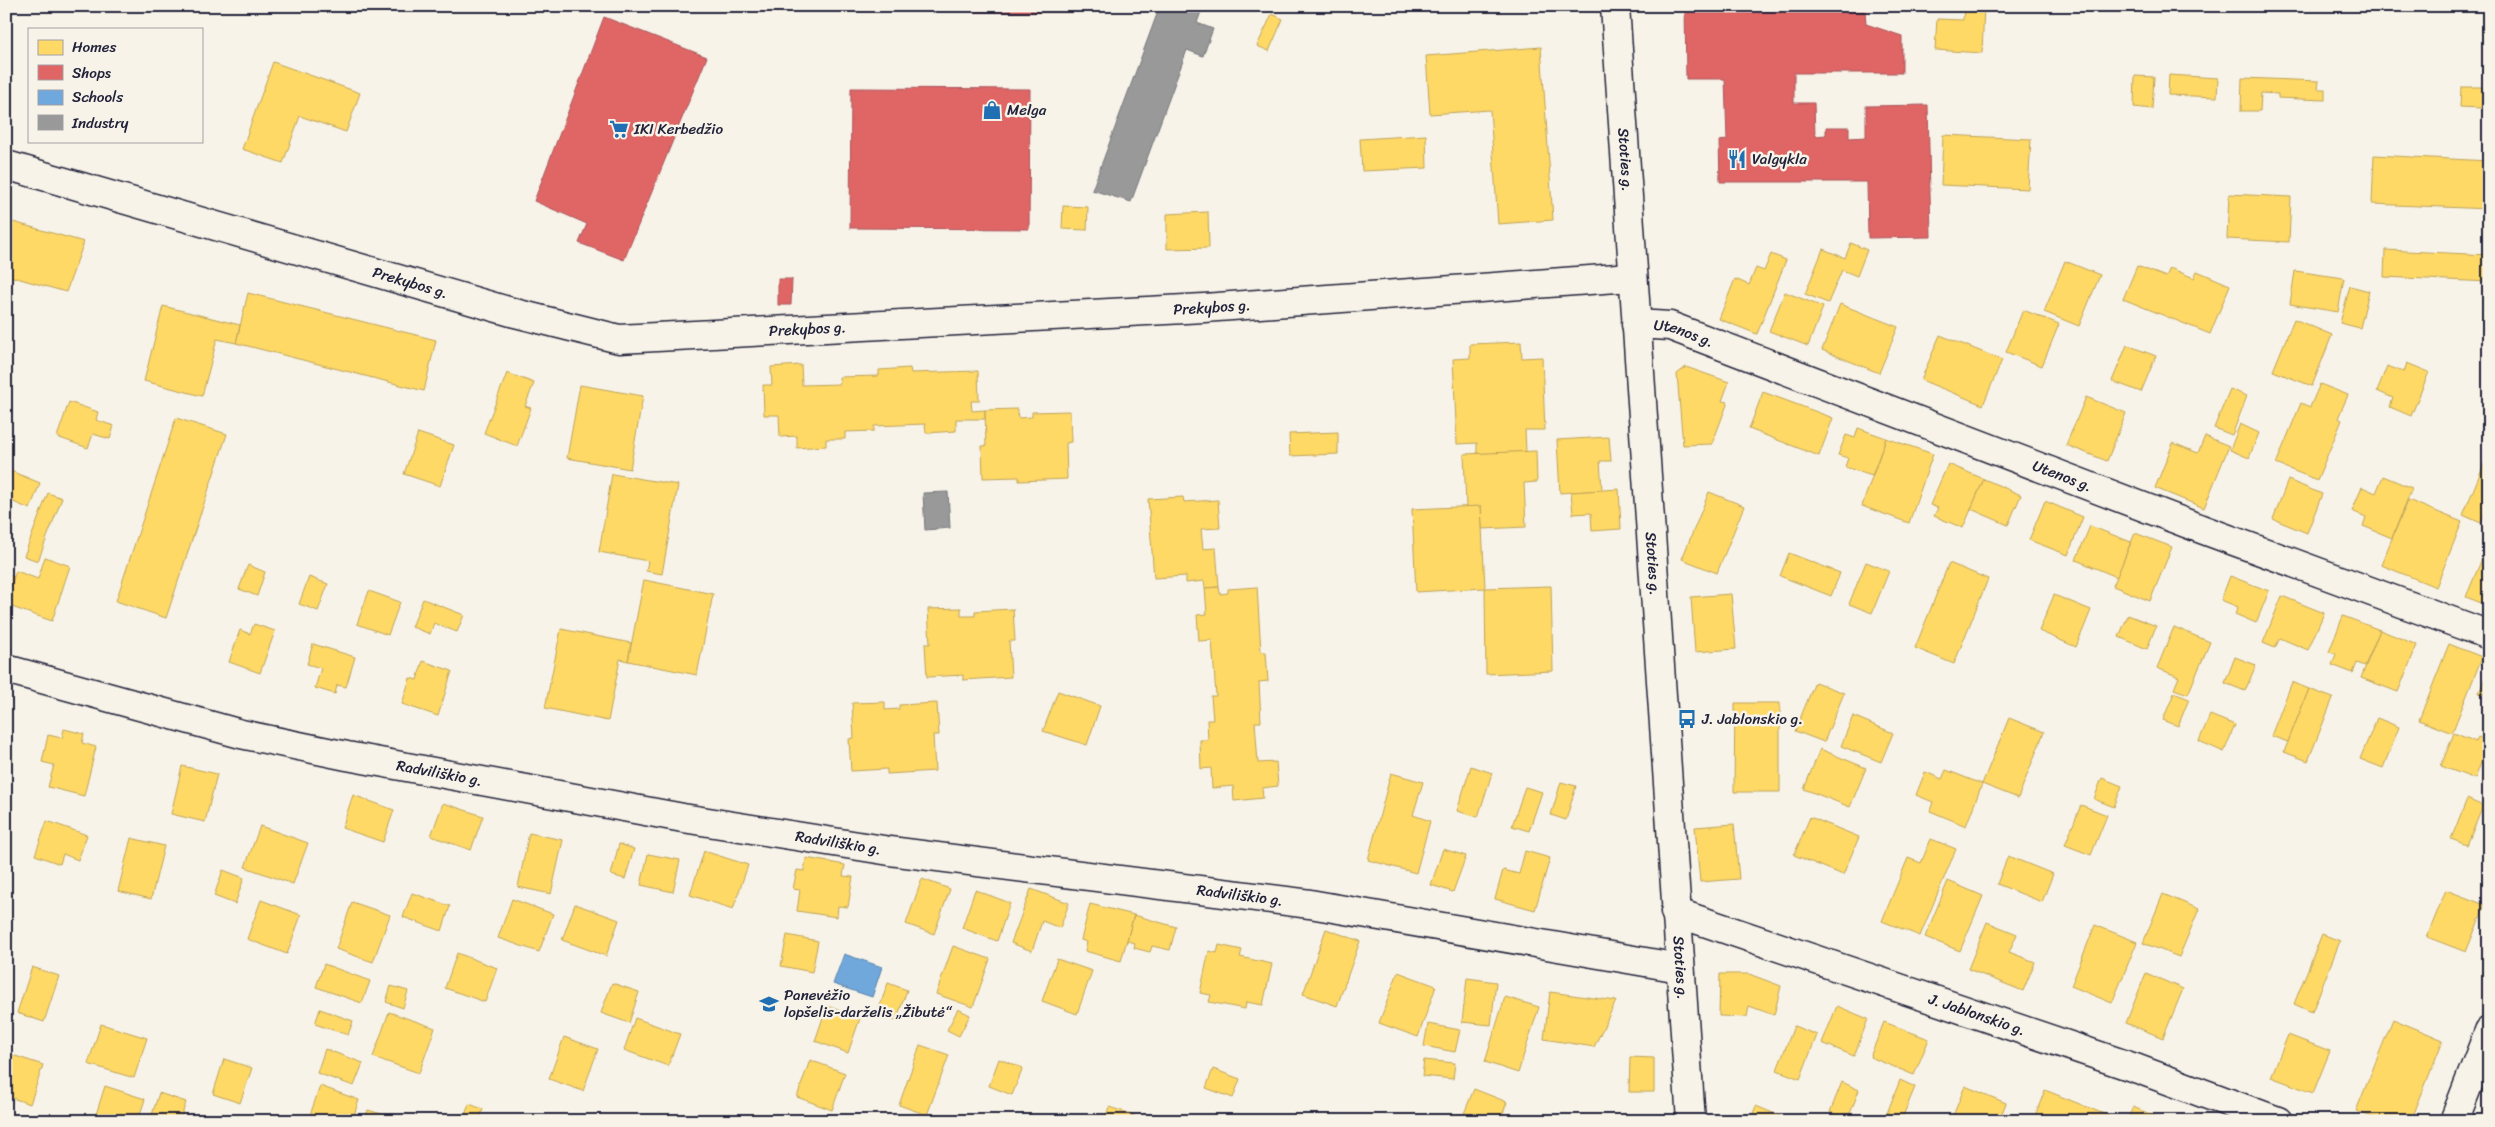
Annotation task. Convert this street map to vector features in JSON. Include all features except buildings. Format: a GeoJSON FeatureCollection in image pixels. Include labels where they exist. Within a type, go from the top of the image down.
{"type":"FeatureCollection","features":[{"type":"Feature","properties":{"kind":"street","name":"Stoties g."},"geometry":{"type":"LineString","coordinates":[[1615,6],[1632,277],[1671,818],[1675,912],[1691,1121]]}},
{"type":"Feature","properties":{"kind":"street","name":"Prekybos g."},"geometry":{"type":"LineString","coordinates":[[6,165],[515,313],[619,339],[1204,308],[1632,277]]}},
{"type":"Feature","properties":{"kind":"street","name":"Utenos g."},"geometry":{"type":"LineString","coordinates":[[1636,324],[1670,326],[2204,530],[2489,635]]}},
{"type":"Feature","properties":{"kind":"street","name":"Radviliškio g."},"geometry":{"type":"LineString","coordinates":[[6,670],[241,734],[357,758],[683,818],[890,851],[1310,904],[1680,968]]}},
{"type":"Feature","properties":{"kind":"street","name":"J. Jablonskio g."},"geometry":{"type":"LineString","coordinates":[[1675,912],[2128,1066],[2278,1121]]}},
{"type":"Feature","properties":{"kind":"street"},"geometry":{"type":"LineString","coordinates":[[2454,1121],[2489,1032]]}},
{"type":"Feature","properties":{"kind":"place","name":"Melga"},"geometry":{"type":"Point","coordinates":[992,110]}},
{"type":"Feature","properties":{"kind":"place","name":"IKI Kerbedžio"},"geometry":{"type":"Point","coordinates":[619,129]}},
{"type":"Feature","properties":{"kind":"place","name":"Valgykla"},"geometry":{"type":"Point","coordinates":[1737,159]}},
{"type":"Feature","properties":{"kind":"place","name":"J. Jablonskio g."},"geometry":{"type":"Point","coordinates":[1687,719]}},
{"type":"Feature","properties":{"kind":"place","name":"Panevėžio lopšelis-darželis „Žibutė“"},"geometry":{"type":"Point","coordinates":[769,1004]}}]}
